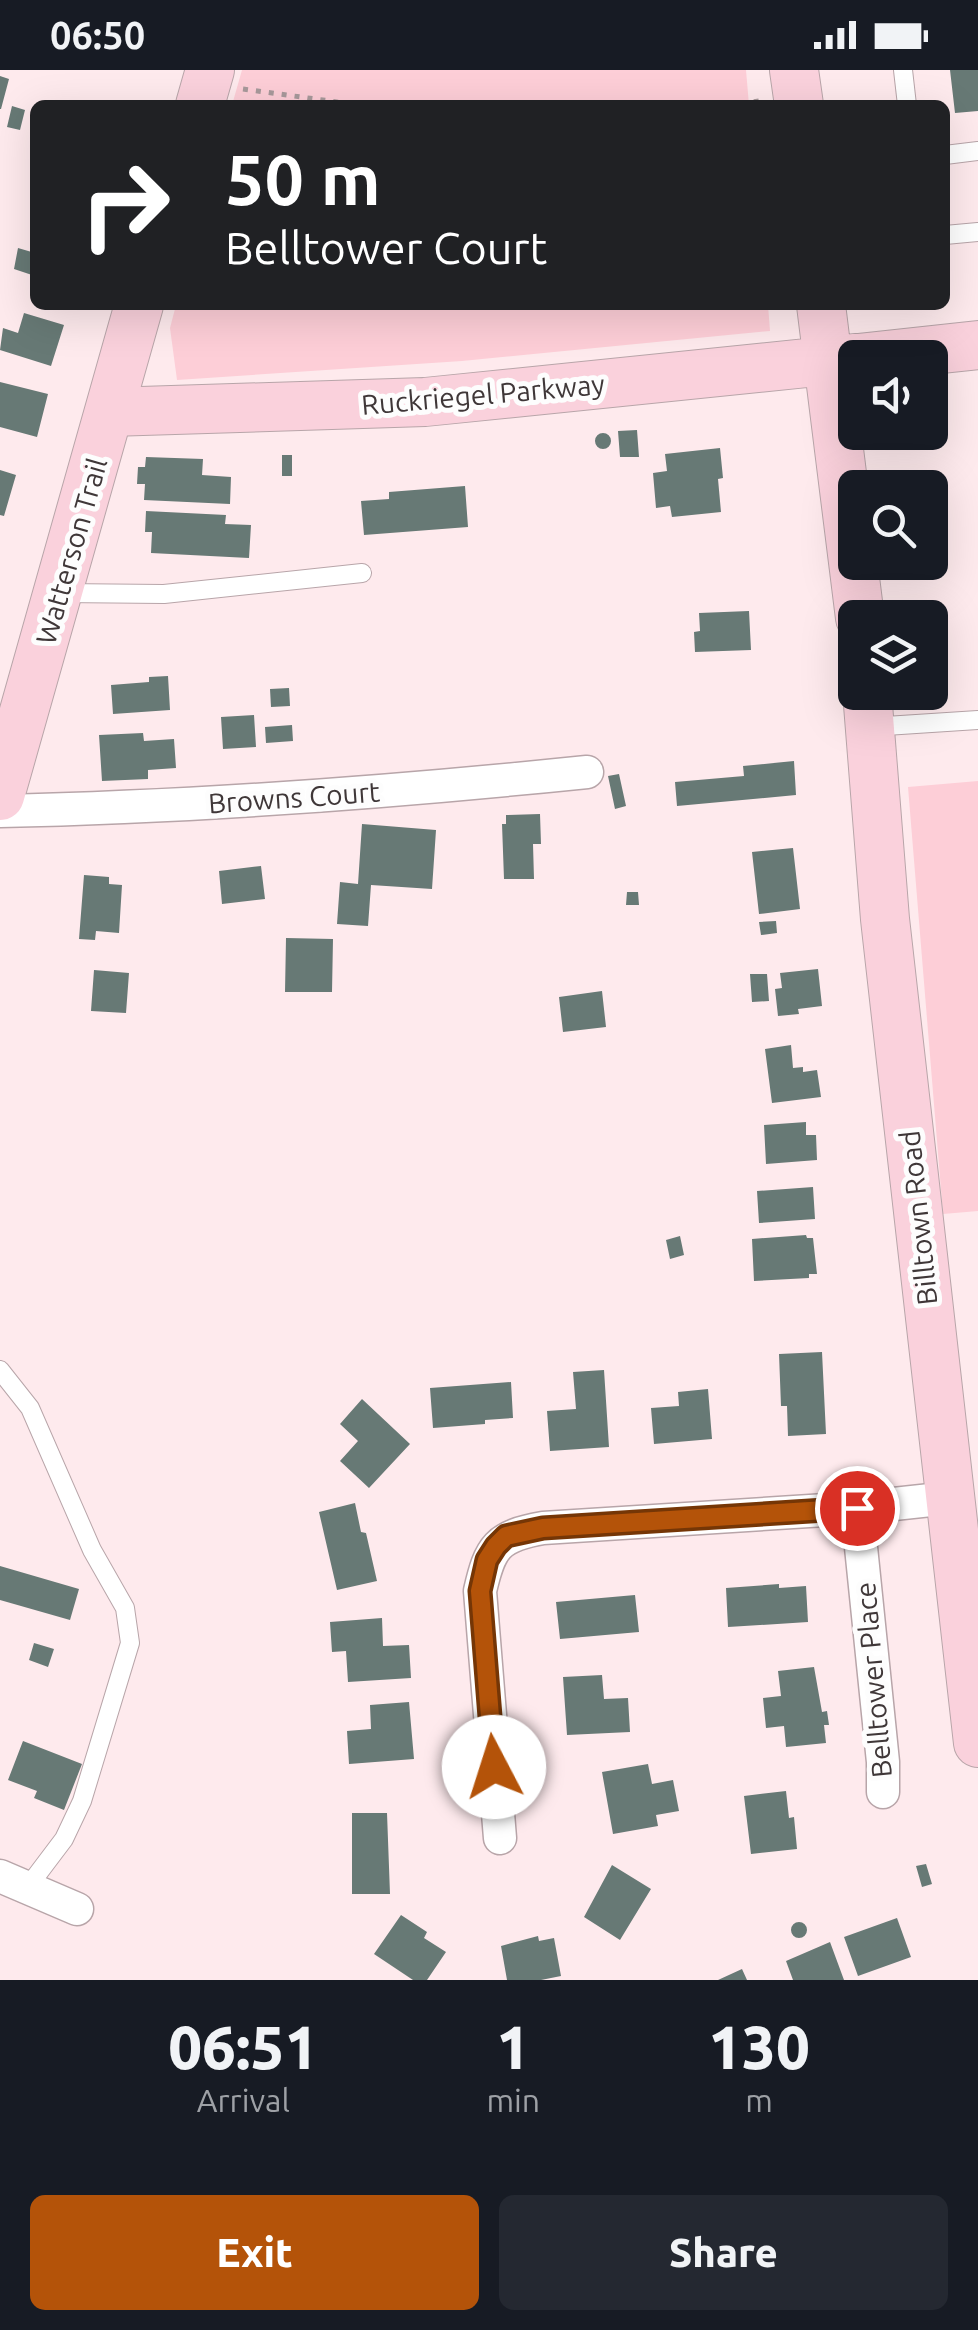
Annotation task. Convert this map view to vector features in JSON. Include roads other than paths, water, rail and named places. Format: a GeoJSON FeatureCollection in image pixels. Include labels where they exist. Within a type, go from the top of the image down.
{"type":"FeatureCollection","features":[{"type":"Feature","properties":{"kind":"main road"},"geometry":{"type":"LineString","coordinates":[[794,70],[797,100]]}},
{"type":"Feature","properties":{"kind":"main road","name":"Watterson Trail"},"geometry":{"type":"LineString","coordinates":[[0,796],[138,310]]}},
{"type":"Feature","properties":{"kind":"main road"},"geometry":{"type":"LineString","coordinates":[[824,310],[838,340]]}},
{"type":"Feature","properties":{"kind":"main road","name":"Ruckriegel Parkway"},"geometry":{"type":"LineString","coordinates":[[948,348],[978,345]]}},
{"type":"Feature","properties":{"kind":"main road","name":"Ruckriegel Parkway"},"geometry":{"type":"LineString","coordinates":[[110,412],[424,402],[838,360]]}},
{"type":"Feature","properties":{"kind":"main road"},"geometry":{"type":"LineString","coordinates":[[852,450],[859,600]]}},
{"type":"Feature","properties":{"kind":"main road","name":"Billtown Road"},"geometry":{"type":"LineString","coordinates":[[868,710],[885,919],[978,1743]]}},
{"type":"Feature","properties":{"kind":"street","name":"Browns Court"},"geometry":{"type":"LineString","coordinates":[[0,810],[193,804],[587,772]]}},
{"type":"Feature","properties":{"kind":"street"},"geometry":{"type":"LineString","coordinates":[[500,1838],[480,1591],[487,1560],[506,1536],[543,1528],[857,1508],[950,1498]]}},
{"type":"Feature","properties":{"kind":"street","name":"Belltower Place"},"geometry":{"type":"LineString","coordinates":[[857,1508],[883,1792]]}},
{"type":"Feature","properties":{"kind":"street"},"geometry":{"type":"LineString","coordinates":[[14,1882],[77,1909]]}},
{"type":"Feature","properties":{"kind":"lane"},"geometry":{"type":"LineString","coordinates":[[903,70],[906,100]]}},
{"type":"Feature","properties":{"kind":"lane"},"geometry":{"type":"LineString","coordinates":[[950,155],[978,152]]}},
{"type":"Feature","properties":{"kind":"lane"},"geometry":{"type":"LineString","coordinates":[[950,235],[978,232]]}},
{"type":"Feature","properties":{"kind":"lane"},"geometry":{"type":"LineString","coordinates":[[59,592],[164,594],[362,572]]}},
{"type":"Feature","properties":{"kind":"lane"},"geometry":{"type":"LineString","coordinates":[[868,710],[978,720]]}},
{"type":"Feature","properties":{"kind":"lane"},"geometry":{"type":"LineString","coordinates":[[0,1370],[30,1408],[92,1550],[125,1608],[130,1643],[82,1801],[64,1839],[14,1882]]}}]}
